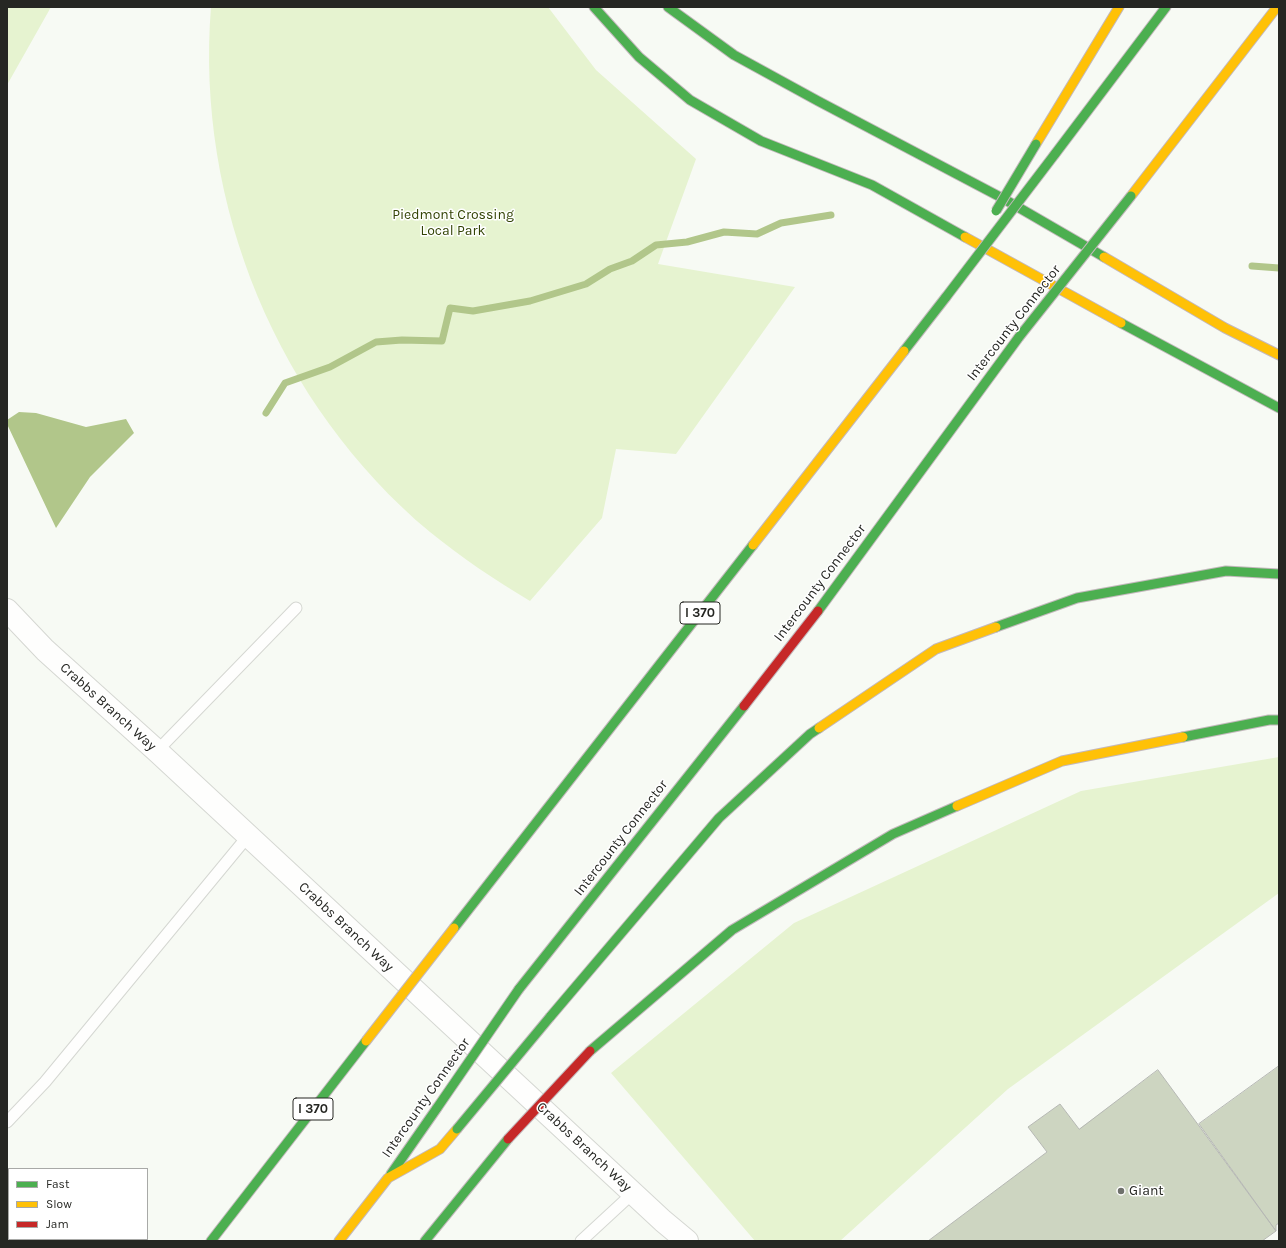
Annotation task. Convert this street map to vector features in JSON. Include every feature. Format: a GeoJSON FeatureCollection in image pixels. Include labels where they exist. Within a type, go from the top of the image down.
{"type":"FeatureCollection","features":[{"type":"Feature","properties":{"kind":"highway"},"geometry":{"type":"LineString","coordinates":[[594,7],[639,57],[690,100],[760,141],[872,185],[1107,316],[1279,408]]}},
{"type":"Feature","properties":{"kind":"highway"},"geometry":{"type":"LineString","coordinates":[[668,7],[734,55],[1004,199],[1225,328],[1279,355]]}},
{"type":"Feature","properties":{"kind":"highway"},"geometry":{"type":"LineString","coordinates":[[993,217],[1119,7]]}},
{"type":"Feature","properties":{"kind":"highway"},"geometry":{"type":"LineString","coordinates":[[946,297],[1166,7]]}},
{"type":"Feature","properties":{"kind":"highway","name":"Intercounty Connector"},"geometry":{"type":"LineString","coordinates":[[339,1241],[388,1178],[519,988],[798,638],[1019,337],[1131,196],[1277,7]]}},
{"type":"Feature","properties":{"kind":"highway"},"geometry":{"type":"LineString","coordinates":[[946,297],[985,230]]}},
{"type":"Feature","properties":{"kind":"highway","name":"I 370"},"geometry":{"type":"LineString","coordinates":[[211,1241],[946,297]]}},
{"type":"Feature","properties":{"kind":"highway"},"geometry":{"type":"LineString","coordinates":[[388,1178],[440,1149],[719,818],[810,734],[936,649],[1077,598],[1226,571],[1279,574]]}},
{"type":"Feature","properties":{"kind":"highway"},"geometry":{"type":"LineString","coordinates":[[425,1241],[508,1139],[590,1051],[732,930],[893,834],[1062,761],[1269,720],[1279,720]]}},
{"type":"Feature","properties":{"kind":"street","name":"Crabbs Branch Way"},"geometry":{"type":"LineString","coordinates":[[7,610],[45,650],[157,751],[633,1192],[662,1221],[687,1241]]}},
{"type":"Feature","properties":{"kind":"lane"},"geometry":{"type":"LineString","coordinates":[[157,751],[296,608]]}},
{"type":"Feature","properties":{"kind":"lane"},"geometry":{"type":"LineString","coordinates":[[7,1122],[45,1082],[248,836]]}},
{"type":"Feature","properties":{"kind":"lane"},"geometry":{"type":"LineString","coordinates":[[581,1241],[633,1192]]}},
{"type":"Feature","properties":{"kind":"green space"},"geometry":{"type":"Polygon","coordinates":[[[7,7],[51,7],[7,85],[7,7]]]}},
{"type":"Feature","properties":{"kind":"green space","name":"Piedmont Crossing Local Park"},"geometry":{"type":"Polygon","coordinates":[[[211,7],[548,7],[596,70],[696,159],[658,264],[795,287],[676,454],[616,449],[602,518],[530,601],[442,542],[376,481],[329,424],[290,362],[258,296],[233,226],[217,154],[210,81],[211,7]]]}},
{"type":"Feature","properties":{"kind":"green space"},"geometry":{"type":"Polygon","coordinates":[[[1279,757],[1279,893],[1008,1089],[840,1241],[755,1241],[611,1073],[794,923],[1081,791],[1279,757]]]}},
{"type":"Feature","properties":{"kind":"shaded area"},"geometry":{"type":"Polygon","coordinates":[[[19,412],[36,413],[86,427],[126,419],[134,433],[90,477],[56,528],[7,424],[7,420],[19,412]]]}},
{"type":"Feature","properties":{"kind":"building"},"geometry":{"type":"Polygon","coordinates":[[[1279,1066],[1279,1223],[1276,1225],[1276,1231],[1199,1124],[1279,1066]]]}},
{"type":"Feature","properties":{"kind":"building","name":"Giant"},"geometry":{"type":"Polygon","coordinates":[[[1158,1070],[1276,1231],[1262,1241],[928,1241],[1047,1152],[1028,1127],[1060,1104],[1079,1129],[1158,1070]]]}},
{"type":"Feature","properties":{"kind":"waterway"},"geometry":{"type":"LineString","coordinates":[[266,413],[285,383],[330,367],[376,342],[402,340],[442,341],[450,308],[473,311],[530,301],[586,284],[610,269],[632,261],[656,245],[687,242],[724,232],[757,234],[781,223],[831,215]]}},
{"type":"Feature","properties":{"kind":"waterway"},"geometry":{"type":"LineString","coordinates":[[1252,266],[1279,268]]}},
{"type":"Feature","properties":{"kind":"traffic: fast"},"geometry":{"type":"LineString","coordinates":[[594,7],[639,57],[690,100],[761,141],[872,185],[965,237]]}},
{"type":"Feature","properties":{"kind":"traffic: fast"},"geometry":{"type":"LineString","coordinates":[[668,7],[734,55],[1004,199],[1104,257]]}},
{"type":"Feature","properties":{"kind":"traffic: fast"},"geometry":{"type":"LineString","coordinates":[[1055,154],[1166,7]]}},
{"type":"Feature","properties":{"kind":"traffic: fast"},"geometry":{"type":"LineString","coordinates":[[996,211],[1036,144]]}},
{"type":"Feature","properties":{"kind":"traffic: fast"},"geometry":{"type":"LineString","coordinates":[[946,297],[1055,154]]}},
{"type":"Feature","properties":{"kind":"traffic: fast"},"geometry":{"type":"LineString","coordinates":[[1019,337],[1131,196]]}},
{"type":"Feature","properties":{"kind":"traffic: fast"},"geometry":{"type":"LineString","coordinates":[[904,351],[946,297]]}},
{"type":"Feature","properties":{"kind":"traffic: fast"},"geometry":{"type":"LineString","coordinates":[[1121,323],[1279,408]]}},
{"type":"Feature","properties":{"kind":"traffic: fast"},"geometry":{"type":"LineString","coordinates":[[818,611],[1019,337]]}},
{"type":"Feature","properties":{"kind":"traffic: fast"},"geometry":{"type":"LineString","coordinates":[[454,928],[753,545]]}},
{"type":"Feature","properties":{"kind":"traffic: fast"},"geometry":{"type":"LineString","coordinates":[[996,627],[1077,598],[1226,571],[1279,574]]}},
{"type":"Feature","properties":{"kind":"traffic: fast"},"geometry":{"type":"LineString","coordinates":[[519,989],[744,706]]}},
{"type":"Feature","properties":{"kind":"traffic: fast"},"geometry":{"type":"LineString","coordinates":[[1183,737],[1269,720],[1279,720]]}},
{"type":"Feature","properties":{"kind":"traffic: fast"},"geometry":{"type":"LineString","coordinates":[[550,1017],[719,818],[810,734],[819,728]]}},
{"type":"Feature","properties":{"kind":"traffic: fast"},"geometry":{"type":"LineString","coordinates":[[590,1051],[732,930],[893,834],[957,806]]}},
{"type":"Feature","properties":{"kind":"traffic: fast"},"geometry":{"type":"LineString","coordinates":[[437,1108],[519,989]]}},
{"type":"Feature","properties":{"kind":"traffic: fast"},"geometry":{"type":"LineString","coordinates":[[457,1129],[550,1017]]}},
{"type":"Feature","properties":{"kind":"traffic: fast"},"geometry":{"type":"LineString","coordinates":[[211,1241],[366,1041]]}},
{"type":"Feature","properties":{"kind":"traffic: fast"},"geometry":{"type":"LineString","coordinates":[[391,1174],[437,1108]]}},
{"type":"Feature","properties":{"kind":"traffic: fast"},"geometry":{"type":"LineString","coordinates":[[425,1241],[508,1139]]}},
{"type":"Feature","properties":{"kind":"traffic: slow"},"geometry":{"type":"LineString","coordinates":[[1036,144],[1119,7]]}},
{"type":"Feature","properties":{"kind":"traffic: slow"},"geometry":{"type":"LineString","coordinates":[[1131,196],[1277,7]]}},
{"type":"Feature","properties":{"kind":"traffic: slow"},"geometry":{"type":"LineString","coordinates":[[965,237],[1121,323]]}},
{"type":"Feature","properties":{"kind":"traffic: slow"},"geometry":{"type":"LineString","coordinates":[[1104,257],[1225,328],[1279,355]]}},
{"type":"Feature","properties":{"kind":"traffic: slow"},"geometry":{"type":"LineString","coordinates":[[753,545],[904,351]]}},
{"type":"Feature","properties":{"kind":"traffic: slow"},"geometry":{"type":"LineString","coordinates":[[819,728],[936,649],[996,627]]}},
{"type":"Feature","properties":{"kind":"traffic: slow"},"geometry":{"type":"LineString","coordinates":[[957,806],[1062,761],[1183,737]]}},
{"type":"Feature","properties":{"kind":"traffic: slow"},"geometry":{"type":"LineString","coordinates":[[366,1041],[454,928]]}},
{"type":"Feature","properties":{"kind":"traffic: slow"},"geometry":{"type":"LineString","coordinates":[[339,1241],[388,1178],[440,1149],[457,1129]]}},
{"type":"Feature","properties":{"kind":"traffic: jam"},"geometry":{"type":"LineString","coordinates":[[744,706],[818,611]]}},
{"type":"Feature","properties":{"kind":"traffic: jam"},"geometry":{"type":"LineString","coordinates":[[508,1139],[590,1051]]}},
{"type":"Feature","properties":{"kind":"place","name":"Giant"},"geometry":{"type":"Point","coordinates":[1121,1191]}}]}
